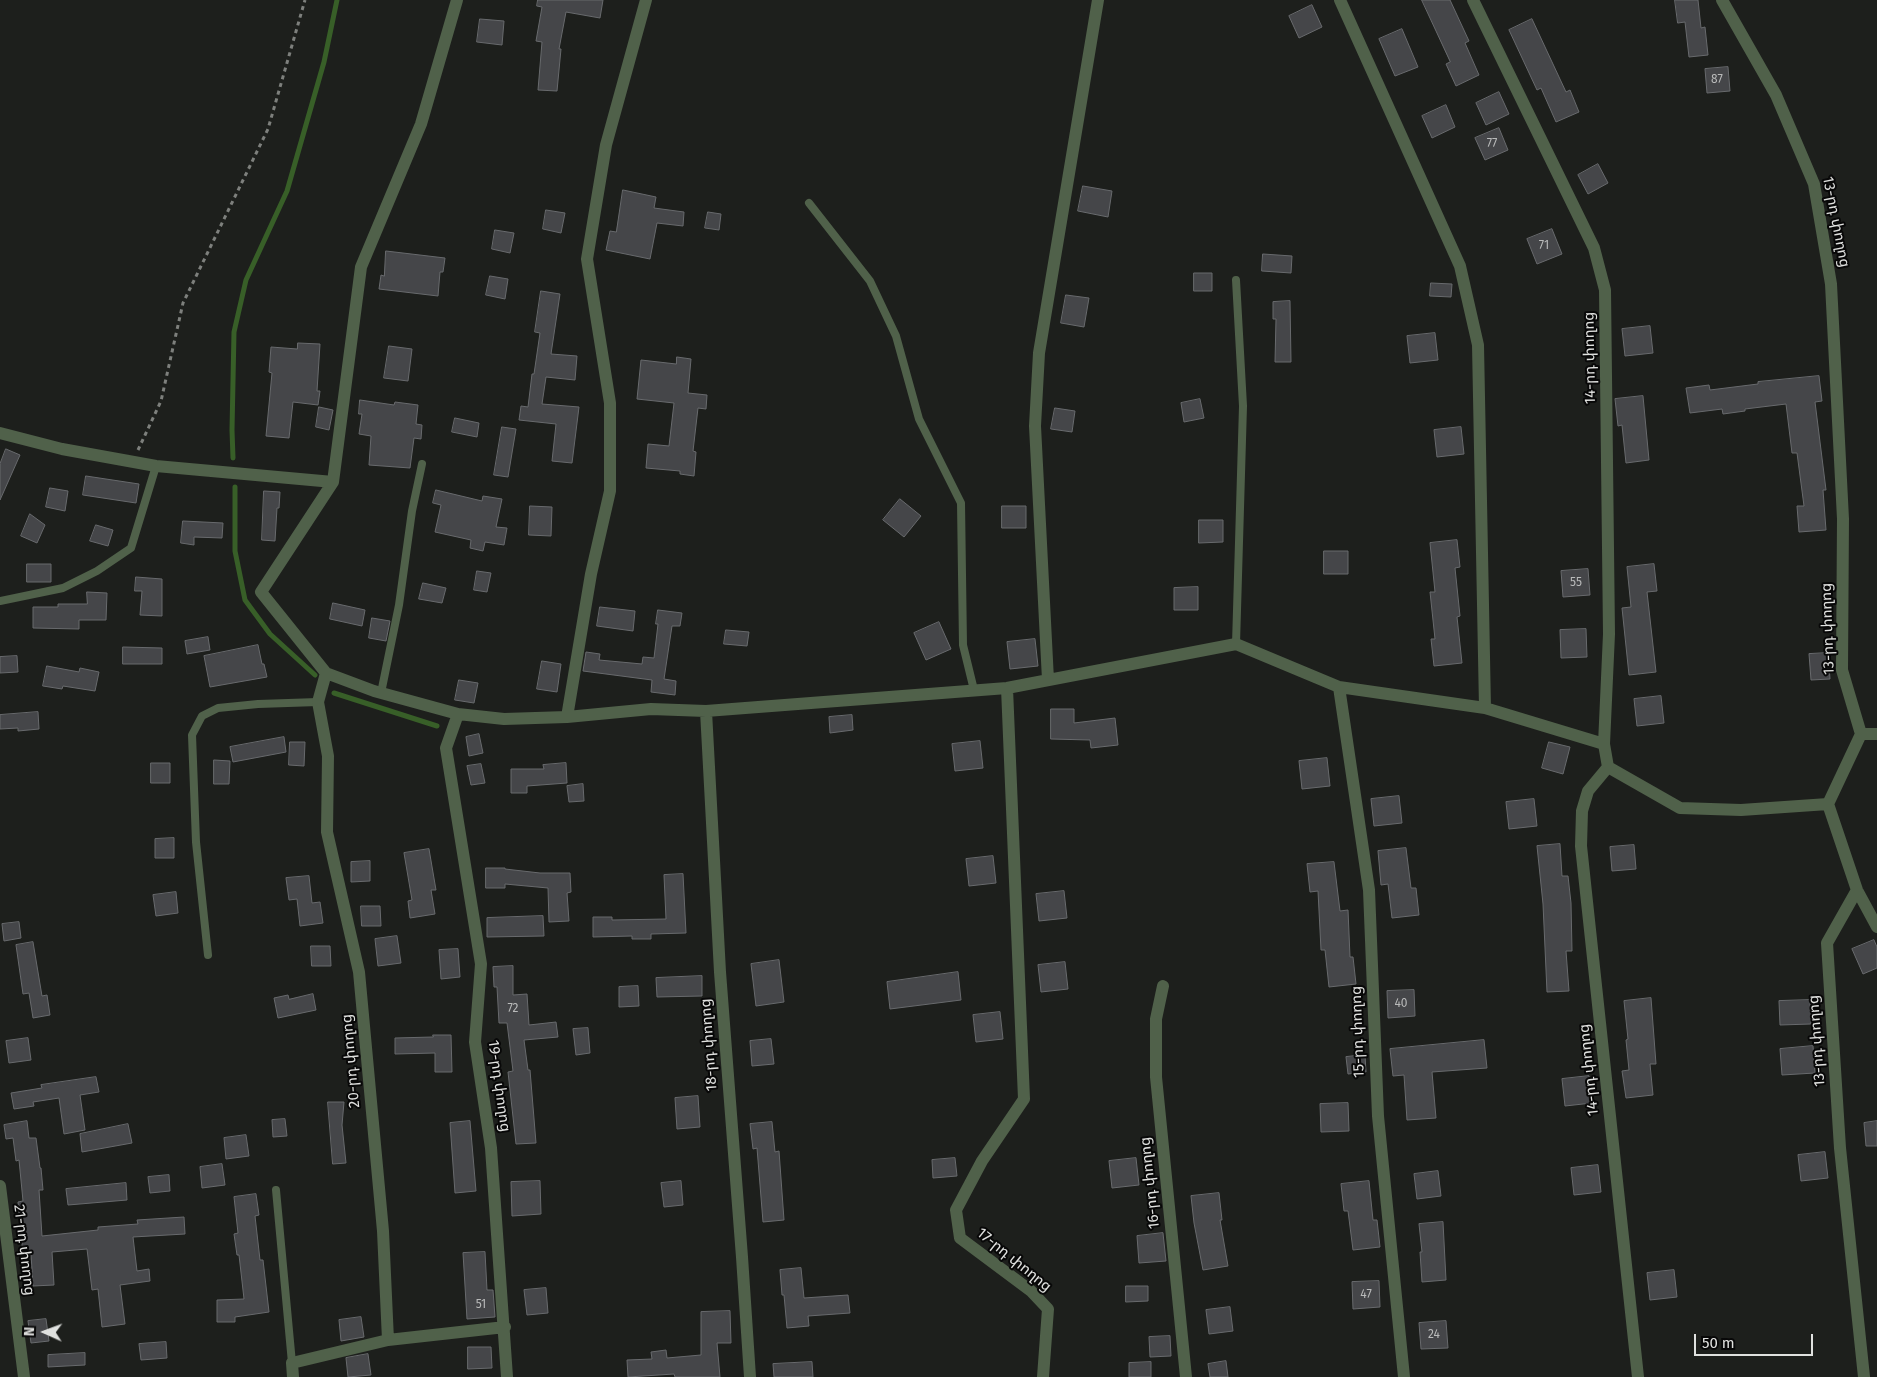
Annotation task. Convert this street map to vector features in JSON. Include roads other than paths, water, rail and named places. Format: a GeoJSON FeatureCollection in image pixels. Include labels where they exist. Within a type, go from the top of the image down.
{"type":"FeatureCollection","features":[{"type":"Feature","properties":{"kind":"street"},"geometry":{"type":"LineString","coordinates":[[457,0],[421,124],[361,267],[333,482],[261,592],[326,673],[380,693],[458,714],[504,719],[567,717],[651,709],[706,711],[1008,688],[1236,644],[1339,687],[1485,708],[1604,744]]}},
{"type":"Feature","properties":{"kind":"street"},"geometry":{"type":"LineString","coordinates":[[567,717],[590,574],[610,491],[610,403],[587,259],[606,145],[646,0]]}},
{"type":"Feature","properties":{"kind":"street"},"geometry":{"type":"LineString","coordinates":[[1048,680],[1035,426],[1039,353],[1098,0]]}},
{"type":"Feature","properties":{"kind":"street"},"geometry":{"type":"LineString","coordinates":[[1340,0],[1460,266],[1478,345],[1485,708]]}},
{"type":"Feature","properties":{"kind":"street","name":"14-րդ փողոց"},"geometry":{"type":"LineString","coordinates":[[1473,0],[1594,248],[1605,290],[1609,634],[1604,744],[1608,767],[1588,791],[1582,811],[1581,846],[1638,1377]]}},
{"type":"Feature","properties":{"kind":"street","name":"13-րդ փողոց"},"geometry":{"type":"LineString","coordinates":[[1722,0],[1776,95],[1814,184],[1831,284],[1843,518],[1842,670],[1861,734]]}},
{"type":"Feature","properties":{"kind":"street"},"geometry":{"type":"LineString","coordinates":[[0,433],[62,449],[156,466],[333,482]]}},
{"type":"Feature","properties":{"kind":"street","name":"20-րդ փողոց"},"geometry":{"type":"LineString","coordinates":[[326,673],[318,702],[328,756],[327,832],[359,972],[383,1231],[388,1340]]}},
{"type":"Feature","properties":{"kind":"street","name":"15-րդ փողոց"},"geometry":{"type":"LineString","coordinates":[[1339,687],[1369,890],[1378,1116],[1404,1377]]}},
{"type":"Feature","properties":{"kind":"street","name":"17-րդ փողոց"},"geometry":{"type":"LineString","coordinates":[[1008,688],[1024,1099],[982,1161],[956,1210],[960,1238],[1031,1291],[1048,1309],[1044,1377]]}},
{"type":"Feature","properties":{"kind":"street","name":"18-րդ փողոց"},"geometry":{"type":"LineString","coordinates":[[706,711],[720,972],[750,1377]]}},
{"type":"Feature","properties":{"kind":"street","name":"19-րդ փողոց"},"geometry":{"type":"LineString","coordinates":[[458,714],[446,748],[480,964],[475,1042],[491,1148],[507,1377]]}},
{"type":"Feature","properties":{"kind":"street"},"geometry":{"type":"LineString","coordinates":[[1877,734],[1861,734],[1828,804],[1857,890],[1877,927]]}},
{"type":"Feature","properties":{"kind":"street"},"geometry":{"type":"LineString","coordinates":[[1608,767],[1680,808],[1741,810],[1828,804]]}},
{"type":"Feature","properties":{"kind":"street","name":"13-րդ փողոց"},"geometry":{"type":"LineString","coordinates":[[1857,890],[1827,943],[1840,1148],[1864,1377]]}},
{"type":"Feature","properties":{"kind":"street","name":"16-րդ փողոց"},"geometry":{"type":"LineString","coordinates":[[1162,986],[1156,1020],[1156,1078],[1186,1377]]}},
{"type":"Feature","properties":{"kind":"street","name":"21-րդ փողոց"},"geometry":{"type":"LineString","coordinates":[[0,1186],[24,1377]]}},
{"type":"Feature","properties":{"kind":"street"},"geometry":{"type":"LineString","coordinates":[[292,1377],[292,1364],[388,1340],[505,1327]]}},
{"type":"Feature","properties":{"kind":"lane"},"geometry":{"type":"LineString","coordinates":[[809,203],[870,282],[896,336],[919,419],[961,503],[963,645],[974,690]]}},
{"type":"Feature","properties":{"kind":"lane"},"geometry":{"type":"LineString","coordinates":[[1236,280],[1243,406],[1236,644]]}},
{"type":"Feature","properties":{"kind":"lane"},"geometry":{"type":"LineString","coordinates":[[380,693],[399,605],[412,511],[422,464]]}},
{"type":"Feature","properties":{"kind":"lane"},"geometry":{"type":"LineString","coordinates":[[0,601],[63,588],[96,571],[131,548],[156,466]]}},
{"type":"Feature","properties":{"kind":"lane"},"geometry":{"type":"LineString","coordinates":[[208,955],[196,842],[192,734],[202,716],[218,708],[258,704],[318,702]]}},
{"type":"Feature","properties":{"kind":"lane"},"geometry":{"type":"LineString","coordinates":[[276,1190],[292,1364]]}},
{"type":"Feature","properties":{"kind":"waterway"},"geometry":{"type":"LineString","coordinates":[[233,458],[234,332],[246,280],[287,191],[324,62],[337,0]]}},
{"type":"Feature","properties":{"kind":"waterway"},"geometry":{"type":"LineString","coordinates":[[235,487],[235,551],[245,600],[270,634],[315,675]]}},
{"type":"Feature","properties":{"kind":"waterway"},"geometry":{"type":"LineString","coordinates":[[334,693],[437,726]]}}]}
